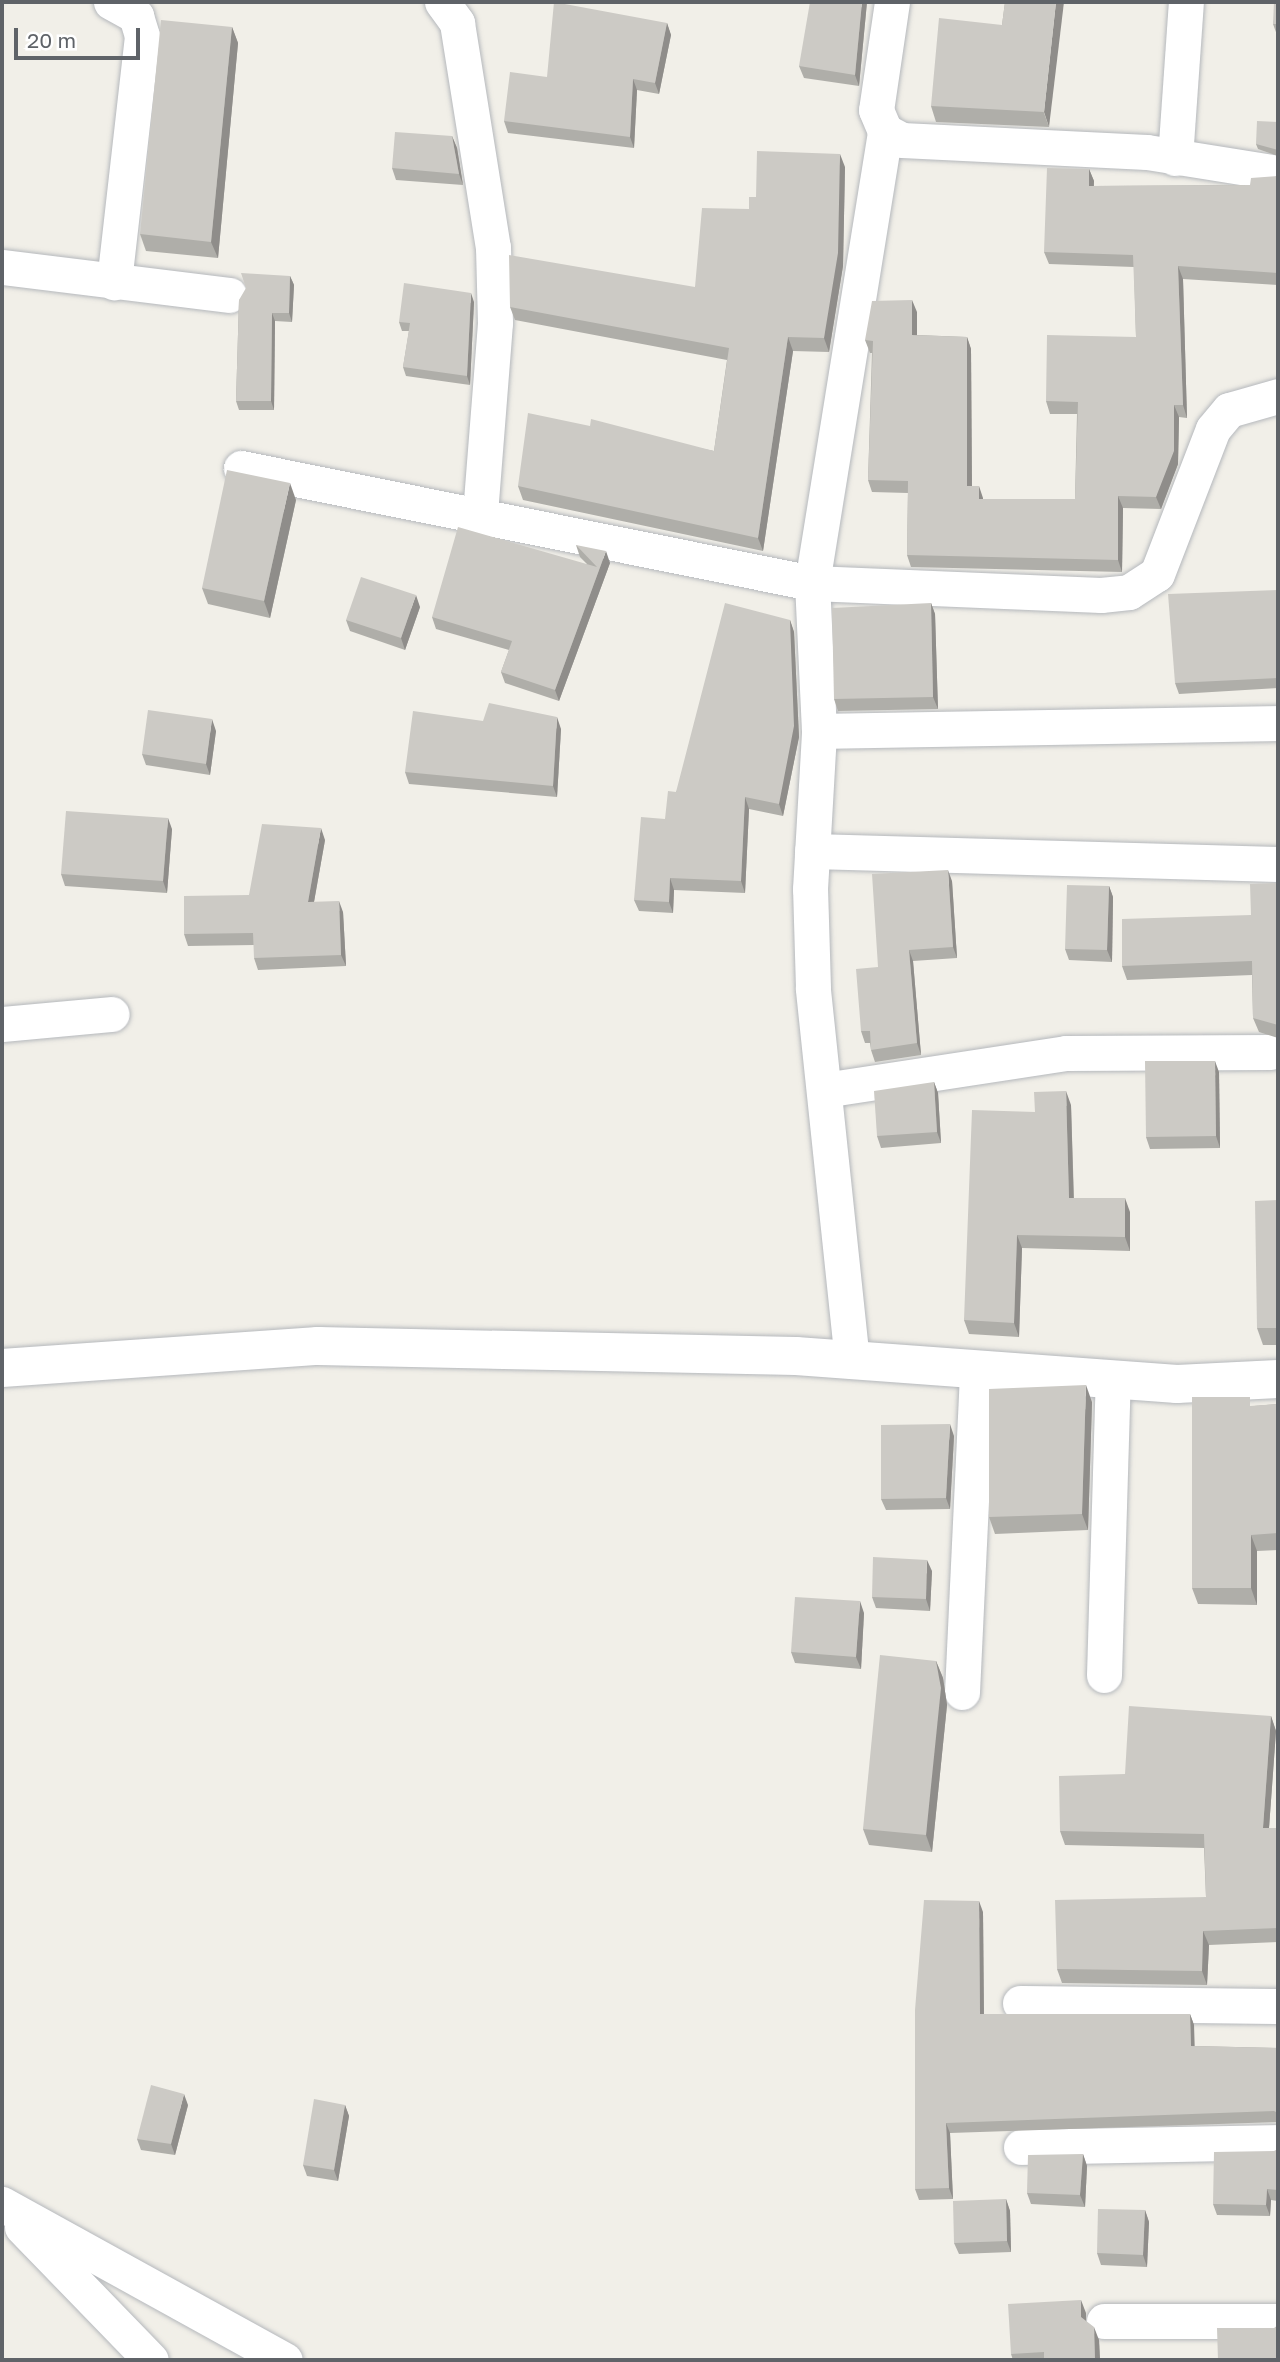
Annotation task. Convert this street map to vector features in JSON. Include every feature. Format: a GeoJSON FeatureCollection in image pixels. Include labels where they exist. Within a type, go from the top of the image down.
{"type":"FeatureCollection","features":[{"type":"Feature","properties":{"kind":"street"},"geometry":{"type":"LineString","coordinates":[[111,2],[136,16],[142,36],[114,282]]}},
{"type":"Feature","properties":{"kind":"street"},"geometry":{"type":"LineString","coordinates":[[442,2],[457,23],[493,247],[495,323],[480,513]]}},
{"type":"Feature","properties":{"kind":"street"},"geometry":{"type":"LineString","coordinates":[[852,1361],[813,988],[812,851],[819,731],[813,583],[885,131],[876,110],[892,2]]}},
{"type":"Feature","properties":{"kind":"street"},"geometry":{"type":"LineString","coordinates":[[1175,158],[1186,2]]}},
{"type":"Feature","properties":{"kind":"street"},"geometry":{"type":"LineString","coordinates":[[885,131],[902,140],[1175,158],[1278,173]]}},
{"type":"Feature","properties":{"kind":"street"},"geometry":{"type":"LineString","coordinates":[[2,267],[229,295]]}},
{"type":"Feature","properties":{"kind":"street"},"geometry":{"type":"LineString","coordinates":[[240,468],[480,513],[813,583],[1129,592],[1157,574],[1170,549],[1213,429],[1229,410],[1278,396]]}},
{"type":"Feature","properties":{"kind":"street"},"geometry":{"type":"LineString","coordinates":[[819,731],[1278,723]]}},
{"type":"Feature","properties":{"kind":"street"},"geometry":{"type":"LineString","coordinates":[[812,851],[1278,864]]}},
{"type":"Feature","properties":{"kind":"street"},"geometry":{"type":"LineString","coordinates":[[2,1024],[113,1014]]}},
{"type":"Feature","properties":{"kind":"street"},"geometry":{"type":"LineString","coordinates":[[824,1090],[1066,1053],[1271,1052]]}},
{"type":"Feature","properties":{"kind":"street"},"geometry":{"type":"LineString","coordinates":[[2,1368],[318,1346],[852,1361],[1113,1379],[1278,1379]]}},
{"type":"Feature","properties":{"kind":"street"},"geometry":{"type":"LineString","coordinates":[[962,1692],[977,1369]]}},
{"type":"Feature","properties":{"kind":"street"},"geometry":{"type":"LineString","coordinates":[[1104,1675],[1113,1379]]}},
{"type":"Feature","properties":{"kind":"street"},"geometry":{"type":"LineString","coordinates":[[1020,2003],[1278,2006]]}},
{"type":"Feature","properties":{"kind":"street"},"geometry":{"type":"LineString","coordinates":[[1021,2147],[1278,2142]]}},
{"type":"Feature","properties":{"kind":"street"},"geometry":{"type":"LineString","coordinates":[[2,2204],[151,2360]]}},
{"type":"Feature","properties":{"kind":"street"},"geometry":{"type":"LineString","coordinates":[[2,2204],[285,2360]]}},
{"type":"Feature","properties":{"kind":"street"},"geometry":{"type":"LineString","coordinates":[[1104,2322],[1278,2321]]}},
{"type":"Feature","properties":{"kind":"building"},"geometry":{"type":"Polygon","coordinates":[[[554,2],[667,23],[655,83],[633,79],[630,137],[504,121],[510,72],[547,77],[554,2]]]}},
{"type":"Feature","properties":{"kind":"building"},"geometry":{"type":"Polygon","coordinates":[[[810,2],[862,2],[855,75],[799,66],[810,2]]]}},
{"type":"Feature","properties":{"kind":"building"},"geometry":{"type":"Polygon","coordinates":[[[1005,2],[1056,2],[1044,112],[931,106],[939,18],[1002,25],[1005,2]]]}},
{"type":"Feature","properties":{"kind":"building"},"geometry":{"type":"Polygon","coordinates":[[[1274,2],[1278,2],[1278,24],[1273,24],[1274,2]]]}},
{"type":"Feature","properties":{"kind":"building"},"geometry":{"type":"Polygon","coordinates":[[[161,20],[232,27],[211,242],[140,234],[161,20]]]}},
{"type":"Feature","properties":{"kind":"building"},"geometry":{"type":"Polygon","coordinates":[[[1257,121],[1278,122],[1278,150],[1256,144],[1257,121]]]}},
{"type":"Feature","properties":{"kind":"building"},"geometry":{"type":"Polygon","coordinates":[[[395,132],[452,136],[459,174],[392,168],[395,132]]]}},
{"type":"Feature","properties":{"kind":"building"},"geometry":{"type":"Polygon","coordinates":[[[757,151],[840,154],[838,253],[824,338],[788,337],[758,538],[518,486],[528,413],[590,426],[591,419],[714,451],[729,348],[510,307],[509,255],[695,287],[702,208],[749,209],[749,197],[756,197],[757,151]]]}},
{"type":"Feature","properties":{"kind":"building"},"geometry":{"type":"Polygon","coordinates":[[[1047,168],[1089,169],[1089,186],[1250,185],[1251,178],[1278,176],[1278,273],[1178,266],[1183,405],[1174,405],[1174,451],[1156,497],[1118,496],[1118,560],[907,555],[908,481],[868,480],[873,341],[865,340],[872,301],[912,300],[912,335],[967,337],[967,486],[979,486],[979,499],[1075,499],[1078,402],[1046,401],[1047,335],[1136,337],[1133,255],[1044,252],[1047,168]]]}},
{"type":"Feature","properties":{"kind":"building"},"geometry":{"type":"Polygon","coordinates":[[[241,273],[290,276],[289,313],[272,313],[271,401],[236,401],[239,300],[246,288],[241,273]]]}},
{"type":"Feature","properties":{"kind":"building"},"geometry":{"type":"Polygon","coordinates":[[[404,283],[471,293],[467,376],[403,367],[410,323],[399,322],[404,283]]]}},
{"type":"Feature","properties":{"kind":"building"},"geometry":{"type":"Polygon","coordinates":[[[227,470],[290,483],[264,601],[202,588],[227,470]]]}},
{"type":"Feature","properties":{"kind":"building"},"geometry":{"type":"Polygon","coordinates":[[[458,527],[597,567],[576,545],[606,551],[555,690],[501,672],[512,641],[432,617],[458,527]]]}},
{"type":"Feature","properties":{"kind":"building"},"geometry":{"type":"Polygon","coordinates":[[[361,577],[416,595],[401,638],[346,620],[361,577]]]}},
{"type":"Feature","properties":{"kind":"building"},"geometry":{"type":"Polygon","coordinates":[[[1278,590],[1278,678],[1175,683],[1168,594],[1278,590]]]}},
{"type":"Feature","properties":{"kind":"building"},"geometry":{"type":"Polygon","coordinates":[[[725,603],[790,620],[794,726],[779,804],[745,797],[741,881],[670,878],[669,902],[634,900],[641,817],[665,819],[668,791],[676,792],[725,603]]]}},
{"type":"Feature","properties":{"kind":"building"},"geometry":{"type":"Polygon","coordinates":[[[931,603],[933,697],[834,699],[832,608],[931,603]]]}},
{"type":"Feature","properties":{"kind":"building"},"geometry":{"type":"Polygon","coordinates":[[[489,703],[557,717],[553,786],[405,772],[413,711],[483,721],[489,703]]]}},
{"type":"Feature","properties":{"kind":"building"},"geometry":{"type":"Polygon","coordinates":[[[148,710],[212,719],[206,764],[142,754],[148,710]]]}},
{"type":"Feature","properties":{"kind":"building"},"geometry":{"type":"Polygon","coordinates":[[[66,811],[168,818],[163,881],[61,874],[66,811]]]}},
{"type":"Feature","properties":{"kind":"building"},"geometry":{"type":"Polygon","coordinates":[[[262,824],[321,828],[308,902],[339,901],[341,955],[254,958],[253,933],[184,934],[184,896],[249,895],[262,824]]]}},
{"type":"Feature","properties":{"kind":"building"},"geometry":{"type":"Polygon","coordinates":[[[948,870],[953,947],[909,950],[917,1043],[871,1050],[870,1031],[861,1031],[856,969],[878,967],[872,874],[948,870]]]}},
{"type":"Feature","properties":{"kind":"building"},"geometry":{"type":"Polygon","coordinates":[[[1278,883],[1278,1025],[1253,1018],[1252,961],[1122,966],[1122,919],[1251,915],[1250,884],[1278,883]]]}},
{"type":"Feature","properties":{"kind":"building"},"geometry":{"type":"Polygon","coordinates":[[[1067,885],[1109,886],[1107,950],[1065,949],[1067,885]]]}},
{"type":"Feature","properties":{"kind":"building"},"geometry":{"type":"Polygon","coordinates":[[[1145,1061],[1215,1061],[1216,1136],[1146,1137],[1145,1061]]]}},
{"type":"Feature","properties":{"kind":"building"},"geometry":{"type":"Polygon","coordinates":[[[934,1082],[937,1132],[877,1136],[874,1091],[934,1082]]]}},
{"type":"Feature","properties":{"kind":"building"},"geometry":{"type":"Polygon","coordinates":[[[1066,1091],[1069,1198],[1125,1198],[1125,1237],[1017,1235],[1014,1323],[964,1320],[972,1110],[1035,1112],[1034,1092],[1066,1091]]]}},
{"type":"Feature","properties":{"kind":"building"},"geometry":{"type":"Polygon","coordinates":[[[1278,1200],[1278,1328],[1257,1328],[1255,1201],[1278,1200]]]}},
{"type":"Feature","properties":{"kind":"building"},"geometry":{"type":"Polygon","coordinates":[[[1086,1385],[1082,1514],[989,1517],[989,1389],[1086,1385]]]}},
{"type":"Feature","properties":{"kind":"building"},"geometry":{"type":"Polygon","coordinates":[[[1192,1397],[1250,1397],[1250,1406],[1278,1404],[1278,1533],[1251,1535],[1251,1588],[1192,1588],[1192,1397]]]}},
{"type":"Feature","properties":{"kind":"building"},"geometry":{"type":"Polygon","coordinates":[[[950,1424],[946,1498],[881,1499],[881,1425],[950,1424]]]}},
{"type":"Feature","properties":{"kind":"building"},"geometry":{"type":"Polygon","coordinates":[[[873,1557],[927,1560],[926,1599],[872,1597],[873,1557]]]}},
{"type":"Feature","properties":{"kind":"building"},"geometry":{"type":"Polygon","coordinates":[[[795,1597],[860,1601],[856,1657],[791,1652],[795,1597]]]}},
{"type":"Feature","properties":{"kind":"building"},"geometry":{"type":"Polygon","coordinates":[[[880,1655],[936,1661],[941,1688],[926,1835],[863,1829],[880,1655]]]}},
{"type":"Feature","properties":{"kind":"building"},"geometry":{"type":"Polygon","coordinates":[[[1129,1706],[1271,1716],[1263,1828],[1278,1828],[1278,1928],[1203,1931],[1202,1971],[1057,1969],[1055,1900],[1206,1897],[1204,1834],[1060,1831],[1059,1776],[1125,1774],[1129,1706]]]}},
{"type":"Feature","properties":{"kind":"building"},"geometry":{"type":"Polygon","coordinates":[[[924,1900],[979,1901],[980,2014],[1190,2014],[1191,2046],[1278,2048],[1278,2113],[1274,2111],[946,2123],[949,2188],[915,2189],[915,2010],[924,1900]]]}},
{"type":"Feature","properties":{"kind":"building"},"geometry":{"type":"Polygon","coordinates":[[[151,2085],[184,2094],[171,2144],[137,2139],[151,2085]]]}},
{"type":"Feature","properties":{"kind":"building"},"geometry":{"type":"Polygon","coordinates":[[[314,2099],[345,2105],[334,2170],[303,2165],[314,2099]]]}},
{"type":"Feature","properties":{"kind":"building"},"geometry":{"type":"Polygon","coordinates":[[[1278,2149],[1278,2190],[1267,2189],[1266,2205],[1213,2204],[1214,2152],[1278,2149]]]}},
{"type":"Feature","properties":{"kind":"building"},"geometry":{"type":"Polygon","coordinates":[[[1083,2154],[1080,2195],[1027,2193],[1028,2155],[1083,2154]]]}},
{"type":"Feature","properties":{"kind":"building"},"geometry":{"type":"Polygon","coordinates":[[[1006,2199],[1007,2241],[954,2243],[953,2201],[1006,2199]]]}},
{"type":"Feature","properties":{"kind":"building"},"geometry":{"type":"Polygon","coordinates":[[[1098,2209],[1145,2210],[1143,2255],[1097,2253],[1098,2209]]]}},
{"type":"Feature","properties":{"kind":"building"},"geometry":{"type":"Polygon","coordinates":[[[1081,2300],[1081,2317],[1094,2327],[1095,2360],[1044,2360],[1044,2352],[1011,2354],[1008,2304],[1081,2300]]]}},
{"type":"Feature","properties":{"kind":"building"},"geometry":{"type":"Polygon","coordinates":[[[1278,2325],[1278,2360],[1218,2360],[1217,2328],[1274,2328],[1278,2325]]]}}]}
